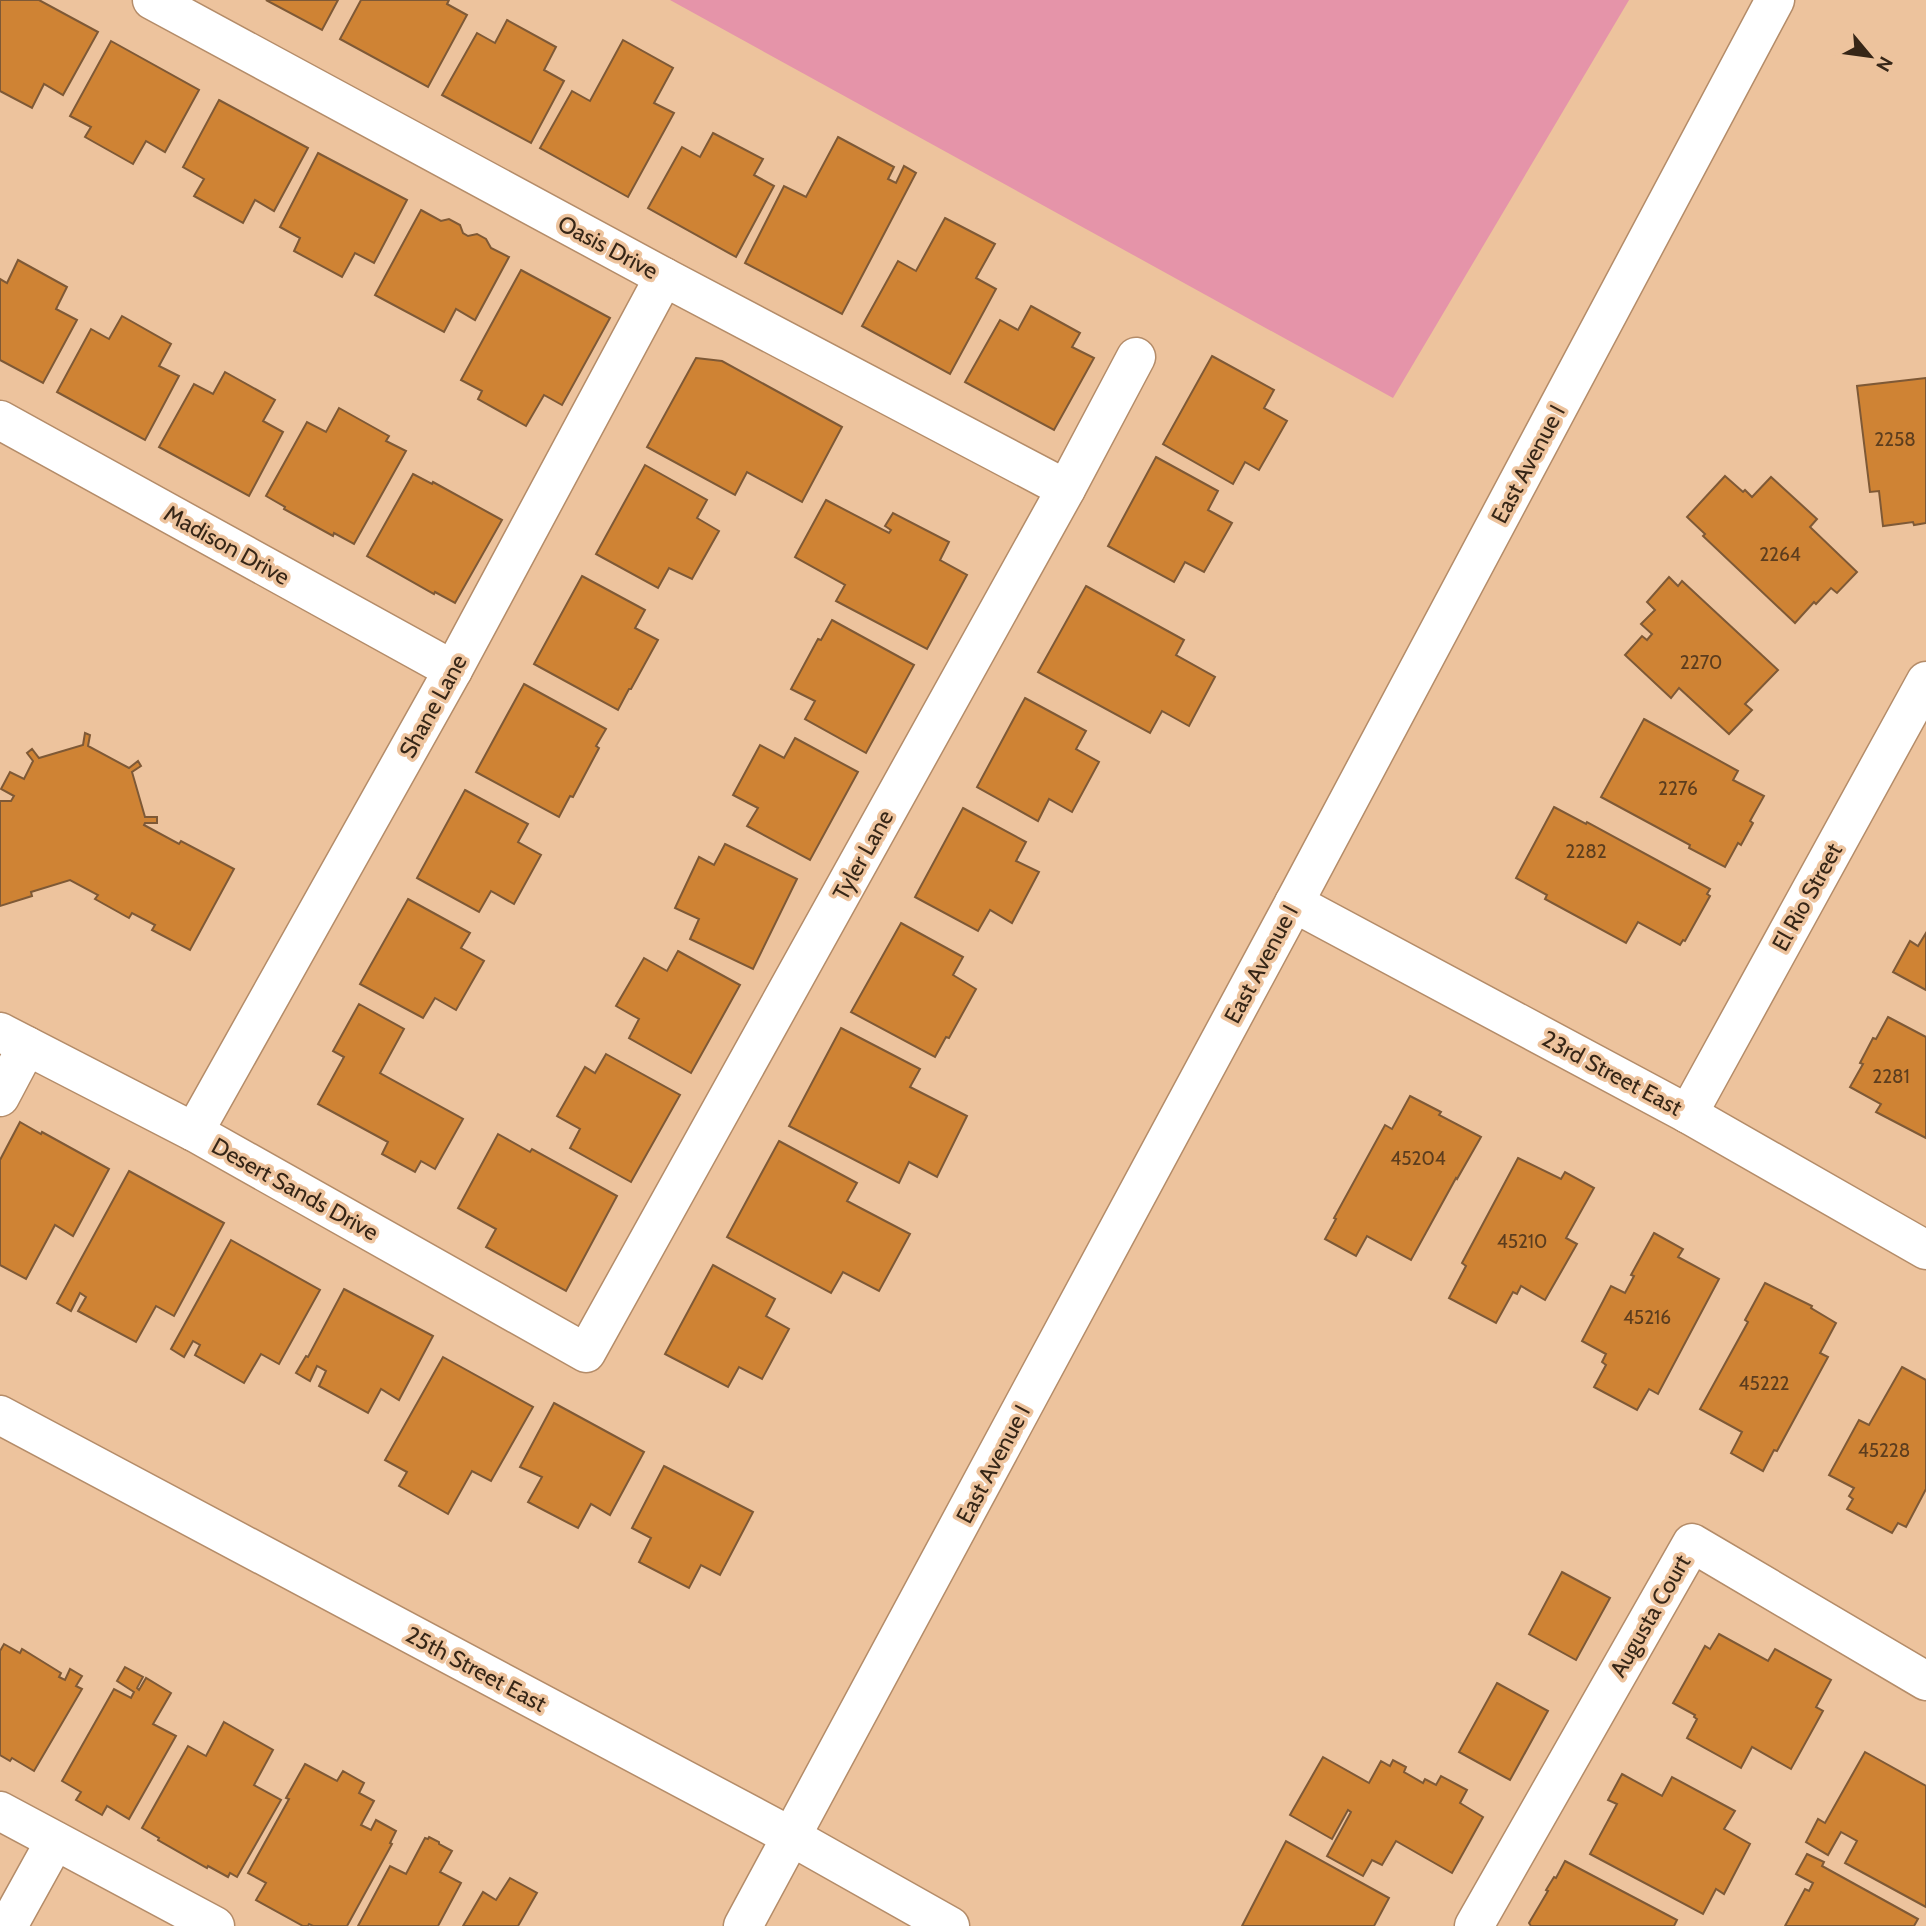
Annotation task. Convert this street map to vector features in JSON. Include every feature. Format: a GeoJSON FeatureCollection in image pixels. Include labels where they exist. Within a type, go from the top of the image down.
{"type":"FeatureCollection","features":[{"type":"Feature","properties":{"kind":"street","name":"Oasis Drive"},"geometry":{"type":"LineString","coordinates":[[152,0],[664,277],[1066,489]]}},
{"type":"Feature","properties":{"kind":"street","name":"East Avenue I"},"geometry":{"type":"LineString","coordinates":[[743,1926],[1294,903],[1775,0]]}},
{"type":"Feature","properties":{"kind":"street","name":"Shane Lane"},"geometry":{"type":"LineString","coordinates":[[194,1132],[453,670],[664,277]]}},
{"type":"Feature","properties":{"kind":"street","name":"Tyler Lane"},"geometry":{"type":"LineString","coordinates":[[586,1353],[1066,489],[1136,357]]}},
{"type":"Feature","properties":{"kind":"street","name":"Madison Drive"},"geometry":{"type":"LineString","coordinates":[[0,420],[453,670]]}},
{"type":"Feature","properties":{"kind":"street","name":"El Rio Street"},"geometry":{"type":"LineString","coordinates":[[1688,1114],[1926,681]]}},
{"type":"Feature","properties":{"kind":"street","name":"23rd Street East"},"geometry":{"type":"LineString","coordinates":[[1294,903],[1688,1114],[1926,1250]]}},
{"type":"Feature","properties":{"kind":"street","name":"Desert Sands Drive"},"geometry":{"type":"LineString","coordinates":[[14,1039],[194,1132],[586,1353]]}},
{"type":"Feature","properties":{"kind":"street"},"geometry":{"type":"LineString","coordinates":[[0,1097],[14,1039]]}},
{"type":"Feature","properties":{"kind":"street","name":"25th Street East"},"geometry":{"type":"LineString","coordinates":[[0,1415],[792,1837],[950,1926]]}},
{"type":"Feature","properties":{"kind":"street","name":"Augusta Court"},"geometry":{"type":"LineString","coordinates":[[1474,1926],[1692,1543],[1926,1681]]}},
{"type":"Feature","properties":{"kind":"street"},"geometry":{"type":"LineString","coordinates":[[0,1811],[215,1926]]}},
{"type":"Feature","properties":{"kind":"street"},"geometry":{"type":"LineString","coordinates":[[8,1926],[55,1841]]}},
{"type":"Feature","properties":{"kind":"shaded area"},"geometry":{"type":"Polygon","coordinates":[[[670,0],[1629,0],[1393,398],[670,0]]]}},
{"type":"Feature","properties":{"kind":"building"},"geometry":{"type":"Polygon","coordinates":[[[0,0],[39,0],[98,32],[63,95],[44,84],[32,108],[0,91],[0,0]]]}},
{"type":"Feature","properties":{"kind":"building"},"geometry":{"type":"Polygon","coordinates":[[[266,0],[338,0],[322,30],[266,0]]]}},
{"type":"Feature","properties":{"kind":"building"},"geometry":{"type":"Polygon","coordinates":[[[361,0],[449,0],[447,4],[467,15],[428,87],[340,39],[361,0]]]}},
{"type":"Feature","properties":{"kind":"building"},"geometry":{"type":"Polygon","coordinates":[[[507,20],[556,47],[544,70],[564,81],[531,143],[442,95],[477,33],[495,43],[507,20]]]}},
{"type":"Feature","properties":{"kind":"building"},"geometry":{"type":"Polygon","coordinates":[[[623,40],[673,68],[654,103],[674,113],[628,197],[540,148],[572,91],[590,101],[623,40]]]}},
{"type":"Feature","properties":{"kind":"building"},"geometry":{"type":"Polygon","coordinates":[[[111,41],[199,90],[165,152],[146,141],[133,164],[85,137],[91,127],[70,116],[111,41]]]}},
{"type":"Feature","properties":{"kind":"building"},"geometry":{"type":"Polygon","coordinates":[[[219,100],[308,148],[274,211],[255,200],[243,223],[194,196],[204,179],[183,167],[219,100]]]}},
{"type":"Feature","properties":{"kind":"building"},"geometry":{"type":"Polygon","coordinates":[[[713,133],[763,159],[754,175],[774,186],[736,257],[648,208],[682,147],[700,157],[713,133]]]}},
{"type":"Feature","properties":{"kind":"building"},"geometry":{"type":"Polygon","coordinates":[[[838,137],[894,167],[888,179],[896,183],[904,166],[916,173],[842,314],[745,263],[784,186],[806,197],[838,137]]]}},
{"type":"Feature","properties":{"kind":"building"},"geometry":{"type":"Polygon","coordinates":[[[318,153],[407,200],[374,263],[355,253],[342,277],[294,251],[300,238],[280,227],[318,153]]]}},
{"type":"Feature","properties":{"kind":"building"},"geometry":{"type":"Polygon","coordinates":[[[421,210],[441,221],[449,219],[460,225],[463,233],[468,236],[477,234],[486,239],[491,248],[509,257],[475,320],[456,309],[444,332],[375,295],[421,210]]]}},
{"type":"Feature","properties":{"kind":"building"},"geometry":{"type":"Polygon","coordinates":[[[945,218],[995,244],[976,278],[996,289],[950,374],[862,326],[898,261],[916,271],[945,218]]]}},
{"type":"Feature","properties":{"kind":"building"},"geometry":{"type":"Polygon","coordinates":[[[18,260],[67,287],[56,309],[77,320],[43,383],[0,360],[0,279],[7,283],[18,260]]]}},
{"type":"Feature","properties":{"kind":"building"},"geometry":{"type":"Polygon","coordinates":[[[521,270],[610,318],[562,405],[544,395],[526,426],[478,399],[482,391],[461,380],[521,270]]]}},
{"type":"Feature","properties":{"kind":"building"},"geometry":{"type":"Polygon","coordinates":[[[1031,306],[1080,333],[1072,347],[1094,358],[1054,430],[965,382],[1000,320],[1018,330],[1031,306]]]}},
{"type":"Feature","properties":{"kind":"building"},"geometry":{"type":"Polygon","coordinates":[[[122,316],[171,344],[159,366],[179,376],[145,440],[57,392],[91,329],[109,339],[122,316]]]}},
{"type":"Feature","properties":{"kind":"building"},"geometry":{"type":"Polygon","coordinates":[[[1212,356],[1274,390],[1264,408],[1287,421],[1259,470],[1245,462],[1233,484],[1163,444],[1212,356]]]}},
{"type":"Feature","properties":{"kind":"building"},"geometry":{"type":"Polygon","coordinates":[[[696,358],[722,361],[842,427],[802,502],[747,472],[735,495],[647,447],[696,358]]]}},
{"type":"Feature","properties":{"kind":"building"},"geometry":{"type":"Polygon","coordinates":[[[225,372],[275,400],[263,421],[283,432],[249,496],[159,447],[194,384],[213,394],[225,372]]]}},
{"type":"Feature","properties":{"kind":"building"},"geometry":{"type":"Polygon","coordinates":[[[1926,378],[1926,523],[1883,526],[1879,491],[1870,492],[1857,386],[1926,378]]]}},
{"type":"Feature","properties":{"kind":"building"},"geometry":{"type":"Polygon","coordinates":[[[339,408],[389,436],[386,441],[406,451],[354,544],[334,533],[333,536],[266,496],[307,422],[326,432],[339,408]]]}},
{"type":"Feature","properties":{"kind":"building"},"geometry":{"type":"Polygon","coordinates":[[[1156,457],[1218,491],[1208,510],[1232,523],[1204,572],[1185,562],[1174,582],[1108,546],[1156,457]]]}},
{"type":"Feature","properties":{"kind":"building"},"geometry":{"type":"Polygon","coordinates":[[[645,465],[707,500],[697,518],[719,531],[692,579],[669,568],[658,588],[596,554],[645,465]]]}},
{"type":"Feature","properties":{"kind":"building"},"geometry":{"type":"Polygon","coordinates":[[[413,474],[502,520],[455,603],[367,556],[413,474]]]}},
{"type":"Feature","properties":{"kind":"building"},"geometry":{"type":"Polygon","coordinates":[[[1725,476],[1752,497],[1771,477],[1817,519],[1810,527],[1857,572],[1837,593],[1831,588],[1795,623],[1703,536],[1705,534],[1687,517],[1725,476]]]}},
{"type":"Feature","properties":{"kind":"building"},"geometry":{"type":"Polygon","coordinates":[[[826,500],[889,533],[891,530],[885,526],[893,513],[949,542],[940,560],[967,575],[927,649],[836,601],[845,585],[795,557],[826,500]]]}},
{"type":"Feature","properties":{"kind":"building"},"geometry":{"type":"Polygon","coordinates":[[[582,576],[645,610],[635,628],[658,640],[618,710],[534,664],[582,576]]]}},
{"type":"Feature","properties":{"kind":"building"},"geometry":{"type":"Polygon","coordinates":[[[1669,577],[1678,586],[1682,581],[1778,670],[1745,704],[1752,710],[1729,734],[1679,688],[1671,698],[1625,655],[1642,636],[1647,640],[1652,634],[1641,624],[1655,610],[1647,602],[1669,577]]]}},
{"type":"Feature","properties":{"kind":"building"},"geometry":{"type":"Polygon","coordinates":[[[1086,586],[1184,640],[1176,655],[1215,677],[1189,726],[1162,711],[1150,733],[1038,672],[1086,586]]]}},
{"type":"Feature","properties":{"kind":"building"},"geometry":{"type":"Polygon","coordinates":[[[832,620],[914,665],[866,753],[805,719],[815,701],[791,689],[818,639],[821,640],[832,620]]]}},
{"type":"Feature","properties":{"kind":"building"},"geometry":{"type":"Polygon","coordinates":[[[524,684],[606,729],[573,797],[570,796],[559,817],[476,772],[524,684]]]}},
{"type":"Feature","properties":{"kind":"building"},"geometry":{"type":"Polygon","coordinates":[[[1025,698],[1086,731],[1076,749],[1099,762],[1072,812],[1049,799],[1038,821],[977,787],[1025,698]]]}},
{"type":"Feature","properties":{"kind":"building"},"geometry":{"type":"Polygon","coordinates":[[[1644,719],[1738,771],[1733,780],[1764,796],[1741,845],[1738,843],[1725,867],[1601,797],[1644,719]]]}},
{"type":"Feature","properties":{"kind":"building"},"geometry":{"type":"Polygon","coordinates":[[[85,733],[90,735],[88,746],[129,768],[138,761],[141,766],[132,772],[145,817],[157,817],[157,823],[144,825],[234,869],[190,950],[152,930],[155,925],[132,913],[129,918],[95,899],[98,895],[70,880],[31,892],[32,896],[0,906],[0,801],[11,801],[14,796],[1,789],[10,772],[24,779],[33,761],[27,753],[32,749],[39,758],[83,745],[85,733]]]}},
{"type":"Feature","properties":{"kind":"building"},"geometry":{"type":"Polygon","coordinates":[[[795,738],[858,772],[810,860],[747,826],[758,808],[733,795],[760,745],[784,758],[795,738]]]}},
{"type":"Feature","properties":{"kind":"building"},"geometry":{"type":"Polygon","coordinates":[[[465,790],[528,824],[518,842],[541,855],[514,904],[491,891],[479,912],[417,878],[465,790]]]}},
{"type":"Feature","properties":{"kind":"building"},"geometry":{"type":"Polygon","coordinates":[[[1554,807],[1710,889],[1707,894],[1710,896],[1685,941],[1680,945],[1638,922],[1626,943],[1545,899],[1547,895],[1516,878],[1554,807]]]}},
{"type":"Feature","properties":{"kind":"building"},"geometry":{"type":"Polygon","coordinates":[[[963,808],[1026,842],[1016,861],[1039,872],[1012,923],[990,910],[978,931],[915,897],[963,808]]]}},
{"type":"Feature","properties":{"kind":"building"},"geometry":{"type":"Polygon","coordinates":[[[725,844],[797,879],[753,969],[690,939],[699,919],[675,908],[699,857],[714,865],[725,844]]]}},
{"type":"Feature","properties":{"kind":"building"},"geometry":{"type":"Polygon","coordinates":[[[408,899],[470,933],[461,948],[484,961],[456,1010],[435,998],[423,1018],[360,984],[408,899]]]}},
{"type":"Feature","properties":{"kind":"building"},"geometry":{"type":"Polygon","coordinates":[[[901,923],[963,957],[953,975],[976,989],[949,1038],[946,1037],[935,1057],[851,1012],[901,923]]]}},
{"type":"Feature","properties":{"kind":"building"},"geometry":{"type":"Polygon","coordinates":[[[1926,933],[1926,990],[1893,972],[1910,941],[1918,946],[1926,933]]]}},
{"type":"Feature","properties":{"kind":"building"},"geometry":{"type":"Polygon","coordinates":[[[678,951],[740,985],[691,1073],[629,1038],[639,1019],[616,1006],[644,958],[667,971],[678,951]]]}},
{"type":"Feature","properties":{"kind":"building"},"geometry":{"type":"Polygon","coordinates":[[[359,1004],[404,1029],[380,1073],[463,1119],[435,1169],[421,1161],[415,1172],[382,1154],[388,1142],[318,1104],[344,1057],[333,1051],[359,1004]]]}},
{"type":"Feature","properties":{"kind":"building"},"geometry":{"type":"Polygon","coordinates":[[[1888,1017],[1926,1037],[1926,1138],[1876,1112],[1881,1104],[1850,1087],[1873,1038],[1876,1039],[1888,1017]]]}},
{"type":"Feature","properties":{"kind":"building"},"geometry":{"type":"Polygon","coordinates":[[[841,1028],[920,1069],[910,1087],[967,1116],[937,1177],[909,1162],[899,1183],[789,1126],[841,1028]]]}},
{"type":"Feature","properties":{"kind":"building"},"geometry":{"type":"Polygon","coordinates":[[[606,1054],[680,1095],[631,1182],[570,1148],[580,1129],[557,1116],[585,1067],[595,1073],[606,1054]]]}},
{"type":"Feature","properties":{"kind":"building"},"geometry":{"type":"Polygon","coordinates":[[[1410,1096],[1481,1137],[1411,1260],[1367,1236],[1356,1256],[1325,1239],[1385,1125],[1392,1129],[1410,1096]]]}},
{"type":"Feature","properties":{"kind":"building"},"geometry":{"type":"Polygon","coordinates":[[[20,1122],[109,1169],[73,1236],[55,1225],[26,1279],[0,1265],[0,1160],[20,1122]]]}},
{"type":"Feature","properties":{"kind":"building"},"geometry":{"type":"Polygon","coordinates":[[[498,1134],[530,1152],[532,1149],[617,1196],[566,1291],[486,1247],[496,1229],[458,1208],[498,1134]]]}},
{"type":"Feature","properties":{"kind":"building"},"geometry":{"type":"Polygon","coordinates":[[[779,1141],[857,1183],[847,1201],[910,1234],[879,1291],[843,1272],[831,1293],[727,1237],[779,1141]]]}},
{"type":"Feature","properties":{"kind":"building"},"geometry":{"type":"Polygon","coordinates":[[[1518,1158],[1561,1179],[1565,1172],[1594,1188],[1566,1238],[1577,1244],[1545,1300],[1521,1286],[1517,1294],[1513,1292],[1496,1323],[1449,1298],[1466,1266],[1462,1263],[1518,1158]]]}},
{"type":"Feature","properties":{"kind":"building"},"geometry":{"type":"Polygon","coordinates":[[[129,1171],[224,1223],[174,1316],[156,1306],[136,1342],[78,1311],[86,1297],[80,1293],[71,1311],[57,1303],[129,1171]]]}},
{"type":"Feature","properties":{"kind":"building"},"geometry":{"type":"Polygon","coordinates":[[[1654,1233],[1683,1249],[1678,1257],[1719,1279],[1658,1394],[1649,1389],[1637,1410],[1594,1387],[1606,1365],[1602,1362],[1606,1354],[1582,1341],[1611,1286],[1625,1293],[1634,1276],[1631,1275],[1654,1233]]]}},
{"type":"Feature","properties":{"kind":"building"},"geometry":{"type":"Polygon","coordinates":[[[231,1240],[320,1290],[279,1364],[261,1354],[244,1383],[195,1355],[200,1345],[193,1341],[184,1357],[171,1349],[231,1240]]]}},
{"type":"Feature","properties":{"kind":"building"},"geometry":{"type":"Polygon","coordinates":[[[713,1265],[775,1299],[766,1316],[789,1329],[762,1379],[739,1367],[728,1387],[665,1354],[713,1265]]]}},
{"type":"Feature","properties":{"kind":"building"},"geometry":{"type":"Polygon","coordinates":[[[1765,1283],[1812,1306],[1811,1308],[1836,1323],[1820,1353],[1828,1357],[1777,1451],[1774,1450],[1763,1471],[1731,1453],[1742,1432],[1700,1409],[1748,1322],[1745,1320],[1765,1283]]]}},
{"type":"Feature","properties":{"kind":"building"},"geometry":{"type":"Polygon","coordinates":[[[344,1289],[433,1336],[399,1400],[381,1389],[368,1413],[319,1386],[326,1371],[317,1366],[310,1381],[296,1373],[306,1356],[308,1357],[344,1289]]]}},
{"type":"Feature","properties":{"kind":"building"},"geometry":{"type":"Polygon","coordinates":[[[443,1357],[533,1407],[491,1481],[472,1471],[448,1514],[399,1486],[407,1472],[385,1460],[443,1357]]]}},
{"type":"Feature","properties":{"kind":"building"},"geometry":{"type":"Polygon","coordinates":[[[1902,1367],[1926,1380],[1926,1489],[1906,1527],[1898,1523],[1892,1533],[1847,1509],[1853,1499],[1849,1496],[1854,1488],[1829,1475],[1859,1420],[1869,1425],[1902,1367]]]}},
{"type":"Feature","properties":{"kind":"building"},"geometry":{"type":"Polygon","coordinates":[[[554,1403],[644,1452],[610,1515],[591,1504],[578,1528],[528,1502],[542,1477],[520,1467],[554,1403]]]}},
{"type":"Feature","properties":{"kind":"building"},"geometry":{"type":"Polygon","coordinates":[[[664,1466],[753,1512],[720,1575],[701,1565],[689,1588],[639,1562],[651,1538],[632,1528],[664,1466]]]}},
{"type":"Feature","properties":{"kind":"building"},"geometry":{"type":"Polygon","coordinates":[[[1562,1572],[1610,1598],[1576,1660],[1529,1634],[1562,1572]]]}},
{"type":"Feature","properties":{"kind":"building"},"geometry":{"type":"Polygon","coordinates":[[[1719,1634],[1768,1661],[1775,1649],[1831,1680],[1816,1707],[1823,1711],[1791,1769],[1752,1747],[1741,1768],[1687,1738],[1697,1719],[1695,1715],[1673,1703],[1705,1646],[1710,1649],[1719,1634]]]}},
{"type":"Feature","properties":{"kind":"building"},"geometry":{"type":"Polygon","coordinates":[[[4,1644],[20,1653],[22,1649],[61,1673],[59,1677],[65,1680],[70,1669],[82,1676],[76,1686],[82,1689],[34,1771],[12,1758],[10,1761],[0,1755],[0,1651],[4,1644]]]}},
{"type":"Feature","properties":{"kind":"building"},"geometry":{"type":"Polygon","coordinates":[[[125,1667],[143,1677],[137,1688],[139,1690],[146,1678],[171,1693],[153,1724],[176,1736],[129,1819],[107,1806],[102,1815],[76,1800],[81,1792],[62,1781],[114,1689],[131,1698],[134,1692],[117,1681],[125,1667]]]}},
{"type":"Feature","properties":{"kind":"building"},"geometry":{"type":"Polygon","coordinates":[[[1497,1683],[1548,1711],[1510,1780],[1459,1752],[1497,1683]]]}},
{"type":"Feature","properties":{"kind":"building"},"geometry":{"type":"Polygon","coordinates":[[[224,1722],[273,1750],[254,1785],[281,1800],[237,1877],[230,1873],[228,1877],[208,1866],[207,1868],[142,1828],[188,1746],[206,1756],[224,1722]]]}},
{"type":"Feature","properties":{"kind":"building"},"geometry":{"type":"Polygon","coordinates":[[[1865,1752],[1926,1786],[1926,1907],[1845,1863],[1857,1841],[1841,1832],[1828,1855],[1806,1842],[1818,1819],[1825,1823],[1865,1752]]]}},
{"type":"Feature","properties":{"kind":"building"},"geometry":{"type":"Polygon","coordinates":[[[1323,1757],[1369,1783],[1381,1761],[1390,1766],[1393,1760],[1406,1767],[1404,1772],[1423,1783],[1425,1779],[1436,1785],[1441,1776],[1467,1790],[1460,1803],[1483,1817],[1452,1873],[1396,1841],[1382,1865],[1372,1860],[1363,1876],[1327,1856],[1351,1812],[1348,1810],[1332,1839],[1290,1815],[1323,1757]]]}},
{"type":"Feature","properties":{"kind":"building"},"geometry":{"type":"Polygon","coordinates":[[[305,1764],[337,1781],[343,1771],[364,1783],[359,1793],[374,1801],[361,1825],[371,1830],[376,1820],[396,1831],[390,1843],[392,1844],[347,1926],[303,1926],[256,1900],[266,1883],[248,1873],[305,1764]]]}},
{"type":"Feature","properties":{"kind":"building"},"geometry":{"type":"Polygon","coordinates":[[[1622,1774],[1662,1796],[1672,1777],[1735,1811],[1724,1829],[1750,1844],[1724,1894],[1716,1889],[1703,1914],[1590,1854],[1617,1804],[1608,1800],[1622,1774]]]}},
{"type":"Feature","properties":{"kind":"building"},"geometry":{"type":"Polygon","coordinates":[[[429,1837],[452,1851],[440,1872],[461,1883],[438,1926],[358,1926],[390,1866],[406,1874],[425,1838],[429,1837]]]}},
{"type":"Feature","properties":{"kind":"building"},"geometry":{"type":"Polygon","coordinates":[[[1286,1841],[1389,1898],[1374,1926],[1242,1926],[1286,1841]]]}},
{"type":"Feature","properties":{"kind":"building"},"geometry":{"type":"Polygon","coordinates":[[[1807,1854],[1824,1862],[1822,1866],[1918,1919],[1914,1926],[1785,1926],[1805,1889],[1809,1891],[1813,1883],[1796,1874],[1807,1854]]]}},
{"type":"Feature","properties":{"kind":"building"},"geometry":{"type":"Polygon","coordinates":[[[1565,1861],[1677,1920],[1674,1926],[1531,1926],[1529,1923],[1548,1891],[1546,1890],[1565,1861]]]}},
{"type":"Feature","properties":{"kind":"building"},"geometry":{"type":"Polygon","coordinates":[[[510,1878],[537,1893],[518,1926],[463,1926],[483,1892],[496,1900],[510,1878]]]}}]}
